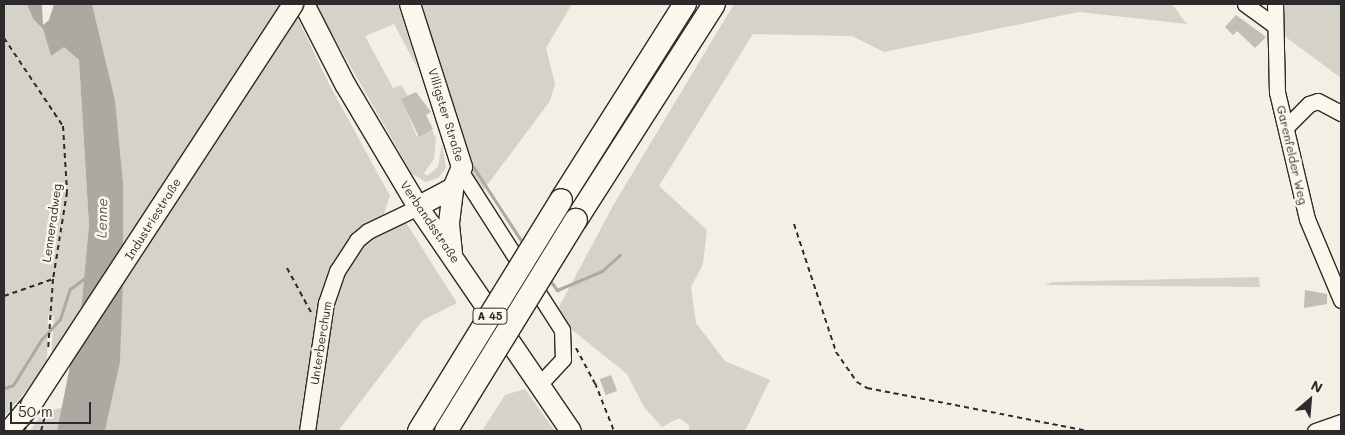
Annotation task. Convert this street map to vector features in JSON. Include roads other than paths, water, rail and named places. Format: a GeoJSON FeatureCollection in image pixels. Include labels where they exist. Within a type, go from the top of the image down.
{"type":"FeatureCollection","features":[{"type":"Feature","properties":{"kind":"highway","name":"A 45"},"geometry":{"type":"LineString","coordinates":[[419,431],[684,4]]}},
{"type":"Feature","properties":{"kind":"highway","name":"A 45"},"geometry":{"type":"LineString","coordinates":[[446,431],[576,220],[714,4]]}},
{"type":"Feature","properties":{"kind":"main road","name":"Industriestraße"},"geometry":{"type":"LineString","coordinates":[[9,431],[64,359],[257,54],[293,4]]}},
{"type":"Feature","properties":{"kind":"main road","name":"Verbandsstraße"},"geometry":{"type":"LineString","coordinates":[[304,4],[345,84],[418,207],[572,431]]}},
{"type":"Feature","properties":{"kind":"main road","name":"Villigster Straße"},"geometry":{"type":"LineString","coordinates":[[410,4],[460,156],[449,223],[452,254]]}},
{"type":"Feature","properties":{"kind":"main road"},"geometry":{"type":"LineString","coordinates":[[418,207],[457,180]]}},
{"type":"Feature","properties":{"kind":"street"},"geometry":{"type":"LineString","coordinates":[[1245,4],[1275,26]]}},
{"type":"Feature","properties":{"kind":"street","name":"Garenfelder Weg"},"geometry":{"type":"LineString","coordinates":[[1275,4],[1274,71],[1307,219],[1341,300]]}},
{"type":"Feature","properties":{"kind":"street"},"geometry":{"type":"LineString","coordinates":[[1287,126],[1309,104],[1318,101],[1341,113]]}},
{"type":"Feature","properties":{"kind":"street"},"geometry":{"type":"LineString","coordinates":[[457,180],[562,330],[563,359],[540,384]]}},
{"type":"Feature","properties":{"kind":"street","name":"Unterberchum"},"geometry":{"type":"LineString","coordinates":[[307,431],[323,327],[337,271],[357,240],[418,207]]}},
{"type":"Feature","properties":{"kind":"street"},"geometry":{"type":"LineString","coordinates":[[1315,431],[1341,422]]}},
{"type":"Feature","properties":{"kind":"water","name":"Lenne"},"geometry":{"type":"Polygon","coordinates":[[[27,4],[42,5],[43,25],[49,20],[54,4],[92,4],[115,100],[123,182],[123,280],[120,362],[105,431],[57,431],[81,311],[89,225],[79,60],[64,47],[51,56],[43,29],[33,19],[27,4]]]}},
{"type":"Feature","properties":{"kind":"waterway"},"geometry":{"type":"LineString","coordinates":[[472,165],[524,245]]}},
{"type":"Feature","properties":{"kind":"waterway"},"geometry":{"type":"LineString","coordinates":[[549,279],[557,290],[602,271],[620,255]]}},
{"type":"Feature","properties":{"kind":"waterway"},"geometry":{"type":"LineString","coordinates":[[4,388],[13,385],[41,340],[60,319],[70,289],[87,276]]}}]}
